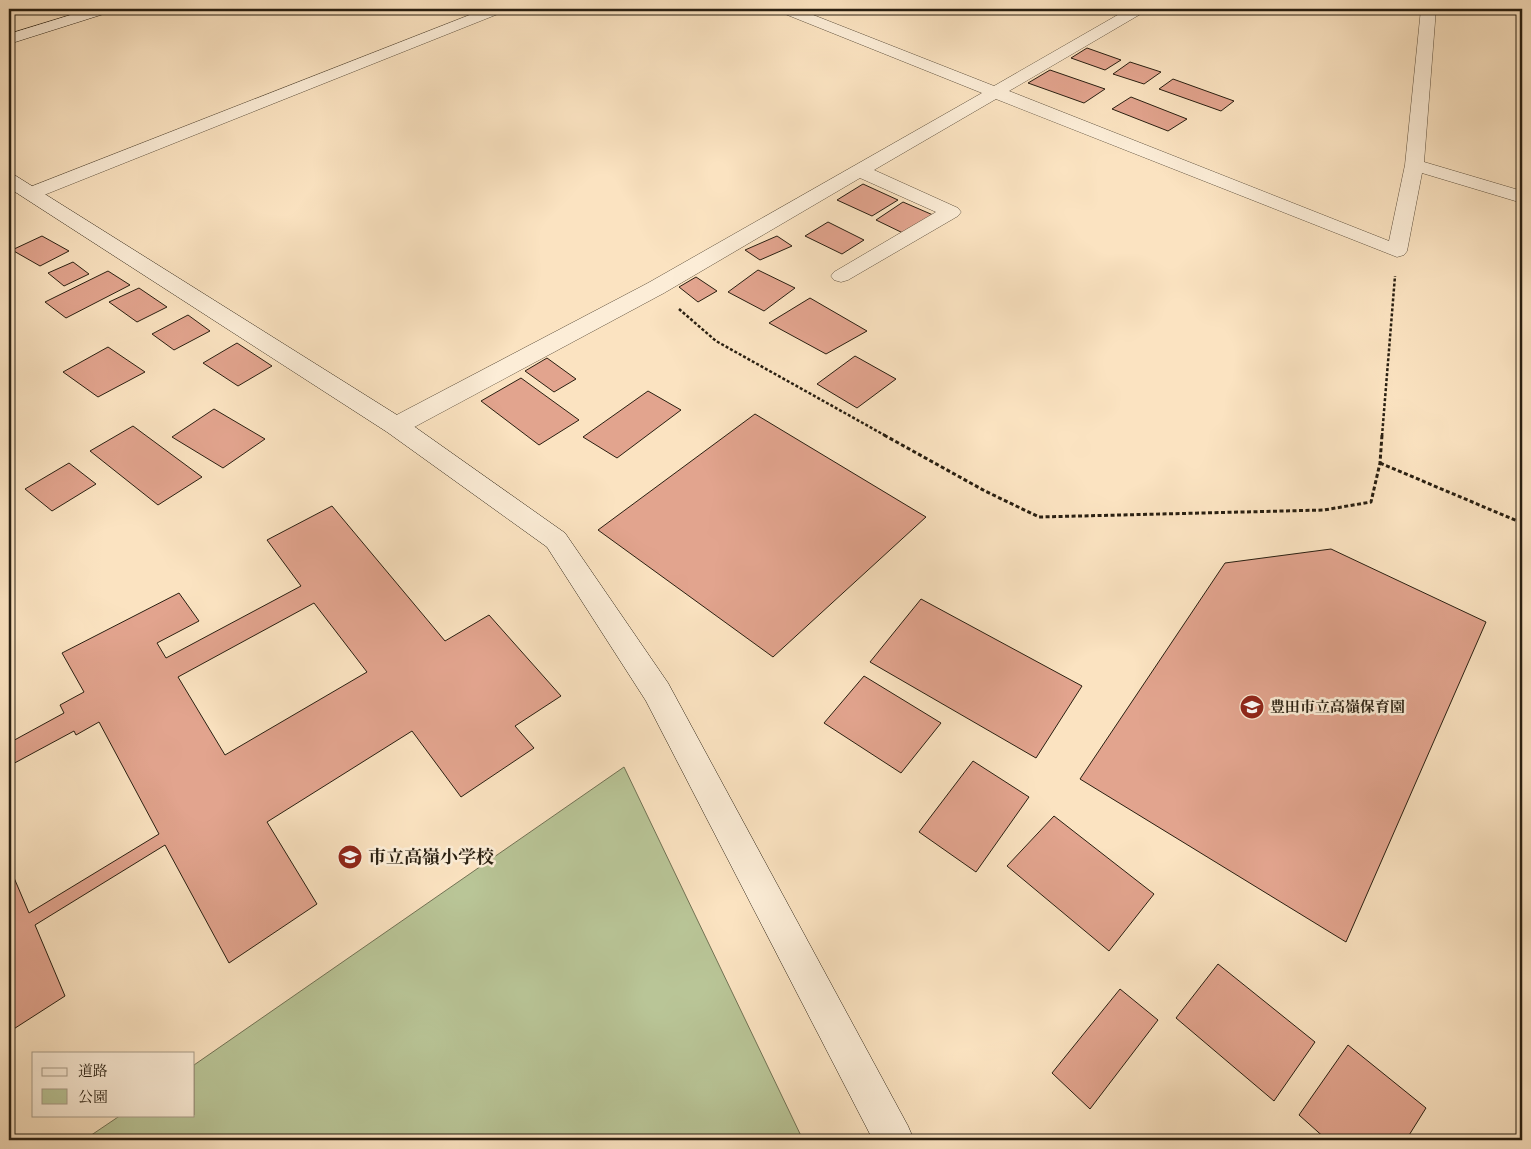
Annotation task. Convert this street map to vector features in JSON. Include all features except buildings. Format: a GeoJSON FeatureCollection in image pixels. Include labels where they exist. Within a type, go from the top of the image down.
{"type":"FeatureCollection","features":[{"type":"Feature","properties":{"kind":"street"},"geometry":{"type":"LineString","coordinates":[[9,39],[105,9]]}},
{"type":"Feature","properties":{"kind":"street"},"geometry":{"type":"LineString","coordinates":[[16,186],[498,9]]}},
{"type":"Feature","properties":{"kind":"street"},"geometry":{"type":"LineString","coordinates":[[785,9],[1398,251],[1414,165],[1429,9]]}},
{"type":"Feature","properties":{"kind":"street"},"geometry":{"type":"LineString","coordinates":[[396,426],[656,288],[1139,9]]}},
{"type":"Feature","properties":{"kind":"street"},"geometry":{"type":"LineString","coordinates":[[1414,165],[1522,197]]}},
{"type":"Feature","properties":{"kind":"street"},"geometry":{"type":"LineString","coordinates":[[841,276],[951,212],[861,171]]}},
{"type":"Feature","properties":{"kind":"street"},"geometry":{"type":"LineString","coordinates":[[16,186],[396,426],[556,540],[658,692],[894,1140]]}},
{"type":"Feature","properties":{"kind":"path"},"geometry":{"type":"LineString","coordinates":[[656,288],[716,341],[985,491],[1040,517],[1324,510],[1371,502],[1380,463],[1398,251]]}},
{"type":"Feature","properties":{"kind":"path"},"geometry":{"type":"LineString","coordinates":[[1380,463],[1522,523]]}},
{"type":"Feature","properties":{"kind":"green space"},"geometry":{"type":"Polygon","coordinates":[[[624,767],[803,1140],[84,1140],[120,1116],[195,1116],[195,1064],[624,767]]]}},
{"type":"Feature","properties":{"kind":"place","name":"豊田市立高嶺保育園"},"geometry":{"type":"Point","coordinates":[1252,707]}},
{"type":"Feature","properties":{"kind":"place","name":"市立高嶺小学校"},"geometry":{"type":"Point","coordinates":[350,857]}}]}
